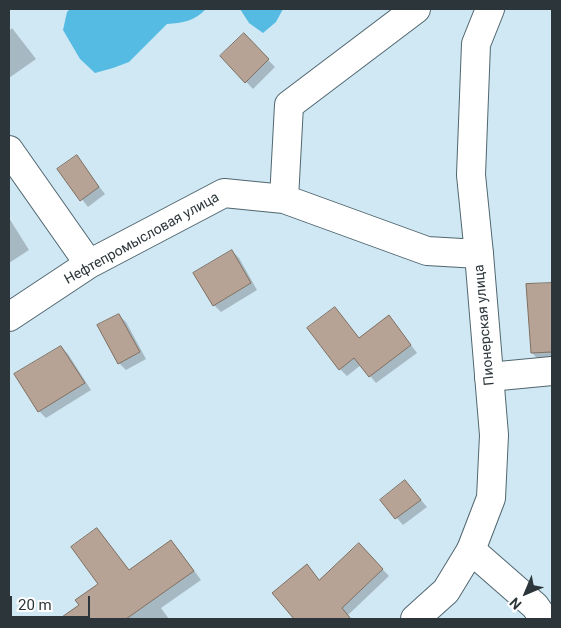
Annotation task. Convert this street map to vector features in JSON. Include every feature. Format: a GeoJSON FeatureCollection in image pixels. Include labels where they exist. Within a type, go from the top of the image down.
{"type":"FeatureCollection","features":[{"type":"Feature","properties":{"kind":"street"},"geometry":{"type":"LineString","coordinates":[[284,198],[289,105],[416,9]]}},
{"type":"Feature","properties":{"kind":"street","name":"Пионерская улица"},"geometry":{"type":"LineString","coordinates":[[415,619],[446,591],[470,550],[491,498],[494,435],[480,254],[471,175],[476,44],[490,9]]}},
{"type":"Feature","properties":{"kind":"street"},"geometry":{"type":"LineString","coordinates":[[9,150],[89,264]]}},
{"type":"Feature","properties":{"kind":"street","name":"Нефтепромысловая улица"},"geometry":{"type":"LineString","coordinates":[[9,317],[89,264],[224,193],[284,198],[428,251],[480,254]]}},
{"type":"Feature","properties":{"kind":"street"},"geometry":{"type":"LineString","coordinates":[[489,377],[552,371]]}},
{"type":"Feature","properties":{"kind":"street"},"geometry":{"type":"LineString","coordinates":[[470,550],[535,606],[544,619]]}},
{"type":"Feature","properties":{"kind":"shaded area"},"geometry":{"type":"Polygon","coordinates":[[[70,9],[206,9],[188,21],[167,24],[129,62],[95,73],[80,59],[63,30],[67,12],[70,9]]]}},
{"type":"Feature","properties":{"kind":"shaded area"},"geometry":{"type":"Polygon","coordinates":[[[240,9],[283,9],[276,22],[263,33],[249,23],[240,9]]]}},
{"type":"Feature","properties":{"kind":"building"},"geometry":{"type":"Polygon","coordinates":[[[244,33],[269,59],[245,83],[220,56],[244,33]]]}},
{"type":"Feature","properties":{"kind":"building"},"geometry":{"type":"Polygon","coordinates":[[[77,155],[99,187],[80,201],[57,169],[77,155]]]}},
{"type":"Feature","properties":{"kind":"building"},"geometry":{"type":"Polygon","coordinates":[[[232,250],[251,283],[213,306],[193,273],[232,250]]]}},
{"type":"Feature","properties":{"kind":"building"},"geometry":{"type":"Polygon","coordinates":[[[552,283],[552,352],[531,353],[526,284],[552,283]]]}},
{"type":"Feature","properties":{"kind":"building"},"geometry":{"type":"Polygon","coordinates":[[[335,307],[359,338],[389,315],[411,345],[369,377],[354,358],[339,370],[307,328],[335,307]]]}},
{"type":"Feature","properties":{"kind":"building"},"geometry":{"type":"Polygon","coordinates":[[[119,314],[140,352],[118,364],[97,325],[119,314]]]}},
{"type":"Feature","properties":{"kind":"building"},"geometry":{"type":"Polygon","coordinates":[[[61,346],[85,383],[38,412],[14,374],[61,346]]]}},
{"type":"Feature","properties":{"kind":"building"},"geometry":{"type":"Polygon","coordinates":[[[405,480],[421,500],[395,519],[380,500],[405,480]]]}},
{"type":"Feature","properties":{"kind":"building"},"geometry":{"type":"Polygon","coordinates":[[[97,528],[129,570],[171,540],[194,571],[126,619],[59,619],[79,605],[75,600],[98,584],[71,547],[97,528]]]}},
{"type":"Feature","properties":{"kind":"building"},"geometry":{"type":"Polygon","coordinates":[[[359,543],[383,569],[342,608],[351,619],[294,619],[272,593],[307,564],[319,580],[359,543]]]}}]}
